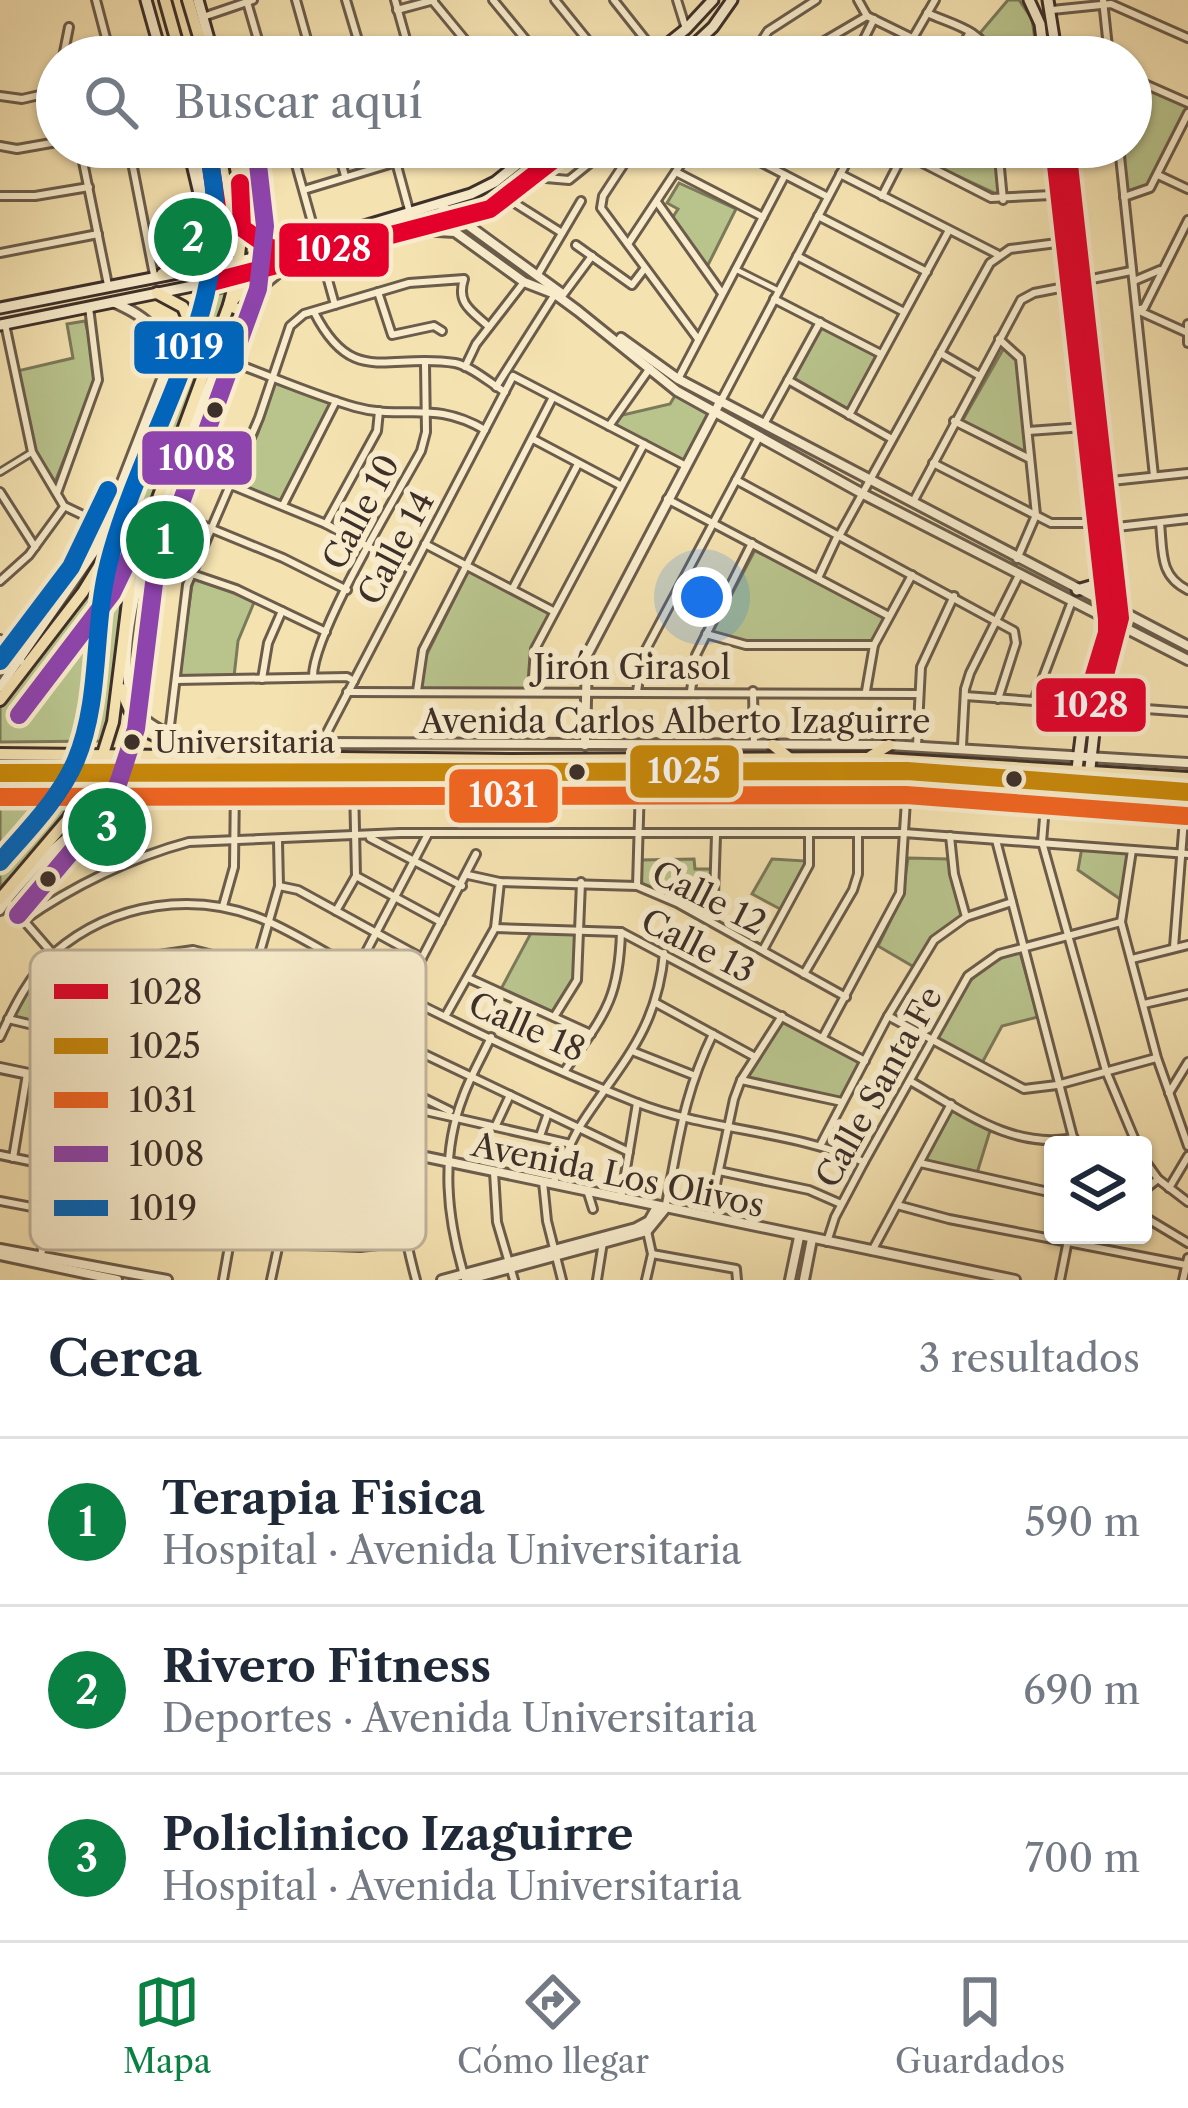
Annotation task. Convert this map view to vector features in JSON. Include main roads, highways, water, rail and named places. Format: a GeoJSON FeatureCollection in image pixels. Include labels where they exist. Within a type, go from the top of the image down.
{"type":"FeatureCollection","features":[{"type":"Feature","properties":{"kind":"main road"},"geometry":{"type":"LineString","coordinates":[[146,0],[156,36]]}},
{"type":"Feature","properties":{"kind":"main road"},"geometry":{"type":"LineString","coordinates":[[165,0],[176,36]]}},
{"type":"Feature","properties":{"kind":"main road"},"geometry":{"type":"LineString","coordinates":[[193,0],[203,17],[206,36]]}},
{"type":"Feature","properties":{"kind":"main road"},"geometry":{"type":"LineString","coordinates":[[193,0],[203,36]]}},
{"type":"Feature","properties":{"kind":"main road"},"geometry":{"type":"LineString","coordinates":[[677,36],[712,0]]}},
{"type":"Feature","properties":{"kind":"main road"},"geometry":{"type":"LineString","coordinates":[[1029,0],[1042,36]]}},
{"type":"Feature","properties":{"kind":"main road"},"geometry":{"type":"LineString","coordinates":[[704,36],[732,1]]}},
{"type":"Feature","properties":{"kind":"main road"},"geometry":{"type":"LineString","coordinates":[[1050,5],[1054,36]]}},
{"type":"Feature","properties":{"kind":"main road"},"geometry":{"type":"LineString","coordinates":[[158,274],[196,247],[207,227],[193,168]]}},
{"type":"Feature","properties":{"kind":"main road"},"geometry":{"type":"LineString","coordinates":[[0,700],[107,553],[194,335],[216,265],[220,214],[212,168]]}},
{"type":"Feature","properties":{"kind":"main road"},"geometry":{"type":"LineString","coordinates":[[236,312],[242,228],[238,168]]}},
{"type":"Feature","properties":{"kind":"main road"},"geometry":{"type":"LineString","coordinates":[[242,168],[266,247]]}},
{"type":"Feature","properties":{"kind":"main road"},"geometry":{"type":"LineString","coordinates":[[0,308],[316,241],[483,189],[511,168]]}},
{"type":"Feature","properties":{"kind":"main road"},"geometry":{"type":"LineString","coordinates":[[2,324],[237,277],[456,219],[490,209],[545,168]]}},
{"type":"Feature","properties":{"kind":"main road"},"geometry":{"type":"LineString","coordinates":[[1056,168],[1081,281],[1095,523],[1107,619],[1078,755],[1082,777]]}},
{"type":"Feature","properties":{"kind":"main road"},"geometry":{"type":"LineString","coordinates":[[1069,168],[1069,286],[1120,626],[1091,705],[1091,756],[1082,777]]}},
{"type":"Feature","properties":{"kind":"main road"},"geometry":{"type":"LineString","coordinates":[[158,274],[196,257],[214,233],[220,214]]}},
{"type":"Feature","properties":{"kind":"main road"},"geometry":{"type":"LineString","coordinates":[[242,228],[266,247],[281,250]]}},
{"type":"Feature","properties":{"kind":"main road"},"geometry":{"type":"LineString","coordinates":[[301,245],[305,260]]}},
{"type":"Feature","properties":{"kind":"main road"},"geometry":{"type":"LineString","coordinates":[[212,772],[216,763],[210,755],[162,741],[141,725],[122,692],[126,596],[144,529],[207,379],[215,341],[236,312],[248,284],[275,267]]}},
{"type":"Feature","properties":{"kind":"main road"},"geometry":{"type":"LineString","coordinates":[[122,284],[124,299]]}},
{"type":"Feature","properties":{"kind":"main road"},"geometry":{"type":"LineString","coordinates":[[109,286],[111,302]]}},
{"type":"Feature","properties":{"kind":"main road"},"geometry":{"type":"LineString","coordinates":[[157,292],[183,308],[194,335]]}},
{"type":"Feature","properties":{"kind":"main road"},"geometry":{"type":"LineString","coordinates":[[1074,596],[1094,585],[1101,574]]}},
{"type":"Feature","properties":{"kind":"main road"},"geometry":{"type":"LineString","coordinates":[[126,596],[140,578]]}},
{"type":"Feature","properties":{"kind":"main road"},"geometry":{"type":"LineString","coordinates":[[3,900],[46,851],[97,773],[124,669]]}},
{"type":"Feature","properties":{"kind":"main road"},"geometry":{"type":"LineString","coordinates":[[302,757],[321,742]]}},
{"type":"Feature","properties":{"kind":"main road"},"geometry":{"type":"LineString","coordinates":[[772,745],[789,758]]}},
{"type":"Feature","properties":{"kind":"main road"},"geometry":{"type":"LineString","coordinates":[[869,764],[889,745]]}},
{"type":"Feature","properties":{"kind":"main road"},"geometry":{"type":"LineString","coordinates":[[171,755],[189,746]]}},
{"type":"Feature","properties":{"kind":"main road"},"geometry":{"type":"LineString","coordinates":[[0,754],[235,755],[775,771],[943,760],[1188,792]]}},
{"type":"Feature","properties":{"kind":"main road"},"geometry":{"type":"LineString","coordinates":[[235,755],[231,766],[235,778]]}},
{"type":"Feature","properties":{"kind":"main road"},"geometry":{"type":"LineString","coordinates":[[0,773],[212,772],[235,778],[266,773],[789,758],[848,764]]}},
{"type":"Feature","properties":{"kind":"main road"},"geometry":{"type":"LineString","coordinates":[[943,760],[939,766],[943,774]]}},
{"type":"Feature","properties":{"kind":"main road"},"geometry":{"type":"LineString","coordinates":[[869,764],[1054,782],[1082,777],[1188,778]]}},
{"type":"Feature","properties":{"kind":"main road"},"geometry":{"type":"LineString","coordinates":[[869,764],[891,784]]}},
{"type":"Feature","properties":{"kind":"main road"},"geometry":{"type":"LineString","coordinates":[[754,785],[775,771]]}},
{"type":"Feature","properties":{"kind":"main road"},"geometry":{"type":"LineString","coordinates":[[68,819],[102,800],[134,793],[180,772]]}},
{"type":"Feature","properties":{"kind":"main road"},"geometry":{"type":"LineString","coordinates":[[395,784],[409,772]]}},
{"type":"Feature","properties":{"kind":"main road"},"geometry":{"type":"LineString","coordinates":[[266,773],[283,784]]}},
{"type":"Feature","properties":{"kind":"main road"},"geometry":{"type":"LineString","coordinates":[[1046,794],[1054,782]]}},
{"type":"Feature","properties":{"kind":"place","name":"Rivero Fitness"},"geometry":{"type":"Point","coordinates":[193,237]}},
{"type":"Feature","properties":{"kind":"place","name":"Terapia Fisica"},"geometry":{"type":"Point","coordinates":[165,540]}},
{"type":"Feature","properties":{"kind":"place","name":"Universitaria"},"geometry":{"type":"Point","coordinates":[132,742]}},
{"type":"Feature","properties":{"kind":"place","name":"Policlinico Izaguirre"},"geometry":{"type":"Point","coordinates":[107,827]}}]}
